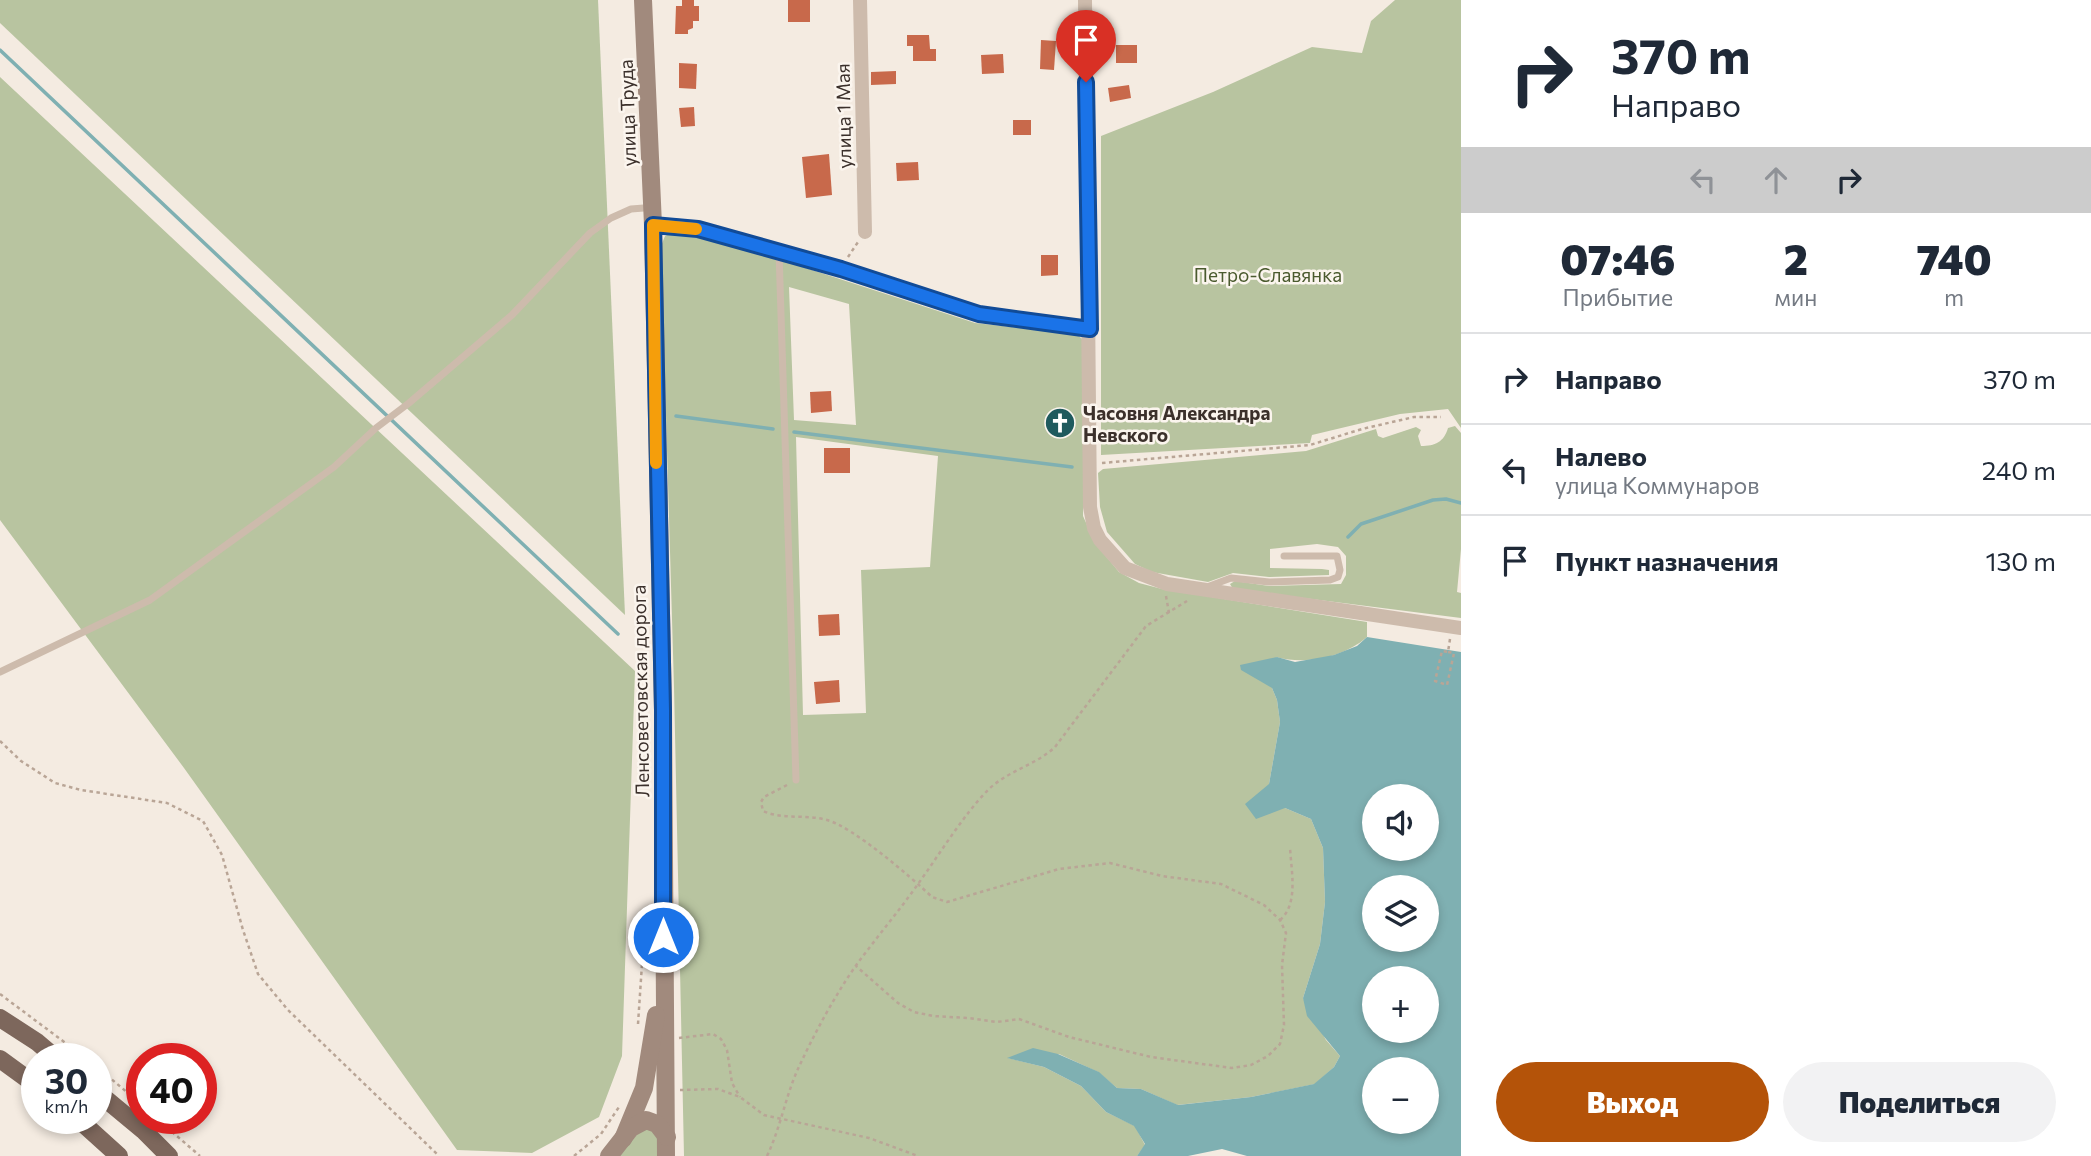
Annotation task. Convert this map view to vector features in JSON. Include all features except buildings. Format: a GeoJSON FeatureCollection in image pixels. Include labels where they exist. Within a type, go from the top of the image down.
{"type":"FeatureCollection","features":[{"type":"Feature","properties":{"kind":"main road"},"geometry":{"type":"LineString","coordinates":[[0,1018],[38,1043]]}},
{"type":"Feature","properties":{"kind":"main road"},"geometry":{"type":"LineString","coordinates":[[0,1059],[21,1074]]}},
{"type":"Feature","properties":{"kind":"main road"},"geometry":{"type":"LineString","coordinates":[[112,1104],[169,1156]]}},
{"type":"Feature","properties":{"kind":"main road"},"geometry":{"type":"LineString","coordinates":[[95,1134],[120,1156]]}},
{"type":"Feature","properties":{"kind":"street","name":"улица Труда"},"geometry":{"type":"LineString","coordinates":[[643,0],[653,225]]}},
{"type":"Feature","properties":{"kind":"street","name":"улица 1 Мая"},"geometry":{"type":"LineString","coordinates":[[860,0],[864,233]]}},
{"type":"Feature","properties":{"kind":"street"},"geometry":{"type":"LineString","coordinates":[[1085,0],[1090,329],[1088,464],[1090,507],[1094,528],[1100,540],[1125,568],[1167,584],[1456,631]]}},
{"type":"Feature","properties":{"kind":"street"},"geometry":{"type":"LineString","coordinates":[[653,225],[698,229],[841,269],[979,314],[1090,329]]}},
{"type":"Feature","properties":{"kind":"street","name":"Ленсоветовская дорога"},"geometry":{"type":"LineString","coordinates":[[653,225],[663,710],[666,1156]]}},
{"type":"Feature","properties":{"kind":"street"},"geometry":{"type":"LineString","coordinates":[[623,1139],[644,1088],[663,963]]}},
{"type":"Feature","properties":{"kind":"street"},"geometry":{"type":"LineString","coordinates":[[609,1156],[638,1123],[646,1120],[657,1124],[667,1137]]}},
{"type":"Feature","properties":{"kind":"lane"},"geometry":{"type":"LineString","coordinates":[[0,672],[160,593],[334,467],[376,428],[410,403],[512,315],[590,233],[631,209],[644,208]]}},
{"type":"Feature","properties":{"kind":"lane"},"geometry":{"type":"LineString","coordinates":[[779,252],[796,779]]}},
{"type":"Feature","properties":{"kind":"lane"},"geometry":{"type":"LineString","coordinates":[[1202,589],[1231,578],[1269,582],[1330,580],[1338,577],[1338,556],[1284,556]]}},
{"type":"Feature","properties":{"kind":"path"},"geometry":{"type":"LineString","coordinates":[[844,264],[864,233]]}},
{"type":"Feature","properties":{"kind":"path"},"geometry":{"type":"LineString","coordinates":[[1088,464],[1310,445],[1401,420],[1441,417]]}},
{"type":"Feature","properties":{"kind":"path"},"geometry":{"type":"LineString","coordinates":[[767,1156],[798,1070],[856,966],[989,789],[1046,756],[1146,626],[1190,600],[1202,589]]}},
{"type":"Feature","properties":{"kind":"path"},"geometry":{"type":"LineString","coordinates":[[1448,652],[1456,631]]}},
{"type":"Feature","properties":{"kind":"path"},"geometry":{"type":"LineString","coordinates":[[1442,651],[1448,652],[1454,653],[1447,685],[1435,681],[1442,651]]}},
{"type":"Feature","properties":{"kind":"path"},"geometry":{"type":"LineString","coordinates":[[0,741],[21,761],[55,783],[81,790],[167,803],[204,821],[222,855],[258,974],[288,1010],[439,1156]]}},
{"type":"Feature","properties":{"kind":"path"},"geometry":{"type":"LineString","coordinates":[[796,779],[764,797],[761,802],[762,811],[774,816],[810,816],[844,827],[932,897],[947,902],[1059,869],[1110,863],[1162,876],[1222,884],[1264,905],[1280,920],[1286,933],[1282,965],[1284,1025],[1280,1044],[1268,1056],[1251,1065],[1232,1068],[1151,1057],[1069,1037],[1019,1019],[997,1022],[914,1012],[898,1003],[856,966]]}},
{"type":"Feature","properties":{"kind":"path"},"geometry":{"type":"LineString","coordinates":[[1280,920],[1287,914],[1292,903],[1290,847]]}},
{"type":"Feature","properties":{"kind":"path"},"geometry":{"type":"LineString","coordinates":[[638,1028],[642,964],[663,963]]}},
{"type":"Feature","properties":{"kind":"path"},"geometry":{"type":"LineString","coordinates":[[0,994],[66,1043]]}},
{"type":"Feature","properties":{"kind":"path"},"geometry":{"type":"LineString","coordinates":[[665,1039],[713,1034],[721,1039],[727,1050],[732,1083],[740,1097]]}},
{"type":"Feature","properties":{"kind":"path"},"geometry":{"type":"LineString","coordinates":[[112,1080],[126,1091]]}},
{"type":"Feature","properties":{"kind":"path"},"geometry":{"type":"LineString","coordinates":[[666,1089],[718,1089],[740,1097],[764,1115],[869,1138],[918,1156]]}},
{"type":"Feature","properties":{"kind":"path"},"geometry":{"type":"LineString","coordinates":[[574,1156],[601,1133],[621,1104]]}},
{"type":"Feature","properties":{"kind":"path"},"geometry":{"type":"LineString","coordinates":[[175,1134],[200,1156]]}},
{"type":"Feature","properties":{"kind":"green space"},"geometry":{"type":"Polygon","coordinates":[[[0,0],[598,0],[625,615],[0,23],[0,0]]]}},
{"type":"Feature","properties":{"kind":"green space","name":"Петро-Славянка"},"geometry":{"type":"Polygon","coordinates":[[[1395,0],[1461,0],[1461,428],[1448,409],[1400,414],[1312,435],[1310,443],[1101,455],[1101,136],[1213,92],[1312,47],[1362,53],[1371,21],[1395,0]]]}},
{"type":"Feature","properties":{"kind":"green space"},"geometry":{"type":"Polygon","coordinates":[[[0,77],[635,671],[622,1056],[599,1117],[532,1153],[457,1150],[184,768],[0,520],[0,77]]]}},
{"type":"Feature","properties":{"kind":"green space"},"geometry":{"type":"Polygon","coordinates":[[[673,232],[704,237],[975,323],[1077,334],[1083,340],[1085,348],[1083,516],[1095,543],[1119,572],[1139,583],[1162,589],[1367,622],[1367,637],[1336,655],[1312,660],[1276,657],[1272,688],[1277,700],[1280,722],[1269,784],[1285,808],[1311,819],[1323,848],[1325,902],[1320,944],[1303,998],[1326,1040],[1340,1056],[1334,1067],[1315,1084],[1251,1097],[1177,1105],[1141,1089],[1117,1088],[1098,1072],[1059,1054],[1008,1058],[1044,1067],[1081,1086],[1106,1112],[1135,1126],[1145,1145],[1137,1156],[684,1156],[661,246],[665,236],[673,232]],[[789,287],[794,420],[856,425],[849,304],[789,287]],[[796,437],[803,715],[866,713],[861,570],[930,567],[938,456],[796,437]]]}},
{"type":"Feature","properties":{"kind":"green space"},"geometry":{"type":"Polygon","coordinates":[[[1455,426],[1461,433],[1461,549],[1457,592],[1461,593],[1461,618],[1233,589],[1230,584],[1235,581],[1269,586],[1341,584],[1346,575],[1346,556],[1338,547],[1317,544],[1270,549],[1270,568],[1322,569],[1329,570],[1329,575],[1269,577],[1233,573],[1208,582],[1152,572],[1135,564],[1107,532],[1100,507],[1098,473],[1103,469],[1306,451],[1376,429],[1378,436],[1383,438],[1416,427],[1421,430],[1418,436],[1421,446],[1426,446],[1438,442],[1448,428],[1455,426]]]}},
{"type":"Feature","properties":{"kind":"green space"},"geometry":{"type":"Polygon","coordinates":[[[646,1124],[657,1137],[657,1156],[618,1156],[646,1124]]]}},
{"type":"Feature","properties":{"kind":"water"},"geometry":{"type":"Polygon","coordinates":[[[1367,637],[1461,652],[1461,1156],[1247,1156],[1222,1149],[1188,1156],[1137,1156],[1145,1144],[1134,1126],[1106,1112],[1081,1086],[1044,1067],[1007,1058],[1033,1048],[1058,1054],[1099,1072],[1117,1088],[1141,1089],[1178,1105],[1251,1097],[1314,1084],[1334,1067],[1340,1056],[1307,1016],[1303,998],[1320,944],[1325,902],[1323,848],[1311,819],[1285,808],[1256,819],[1245,804],[1269,784],[1280,722],[1277,700],[1272,688],[1241,670],[1240,665],[1277,657],[1295,662],[1334,655],[1357,646],[1367,637]]]}},
{"type":"Feature","properties":{"kind":"waterway"},"geometry":{"type":"LineString","coordinates":[[0,50],[618,634]]}},
{"type":"Feature","properties":{"kind":"waterway"},"geometry":{"type":"LineString","coordinates":[[676,416],[773,429]]}},
{"type":"Feature","properties":{"kind":"waterway"},"geometry":{"type":"LineString","coordinates":[[794,432],[1072,467]]}},
{"type":"Feature","properties":{"kind":"waterway"},"geometry":{"type":"LineString","coordinates":[[1348,537],[1361,524],[1433,500],[1446,499],[1461,503]]}},
{"type":"Feature","properties":{"kind":"slow traffic"},"geometry":{"type":"LineString","coordinates":[[656,463],[653,225],[696,229]]}},
{"type":"Feature","properties":{"kind":"place","name":"Часовня Александра Невского"},"geometry":{"type":"Point","coordinates":[1060,423]}},
{"type":"Feature","properties":{"kind":"route"},"geometry":{"type":"LineString","coordinates":[[663,937],[663,710],[653,225],[698,229],[841,269],[979,314],[1090,329],[1086,82]]}}]}
